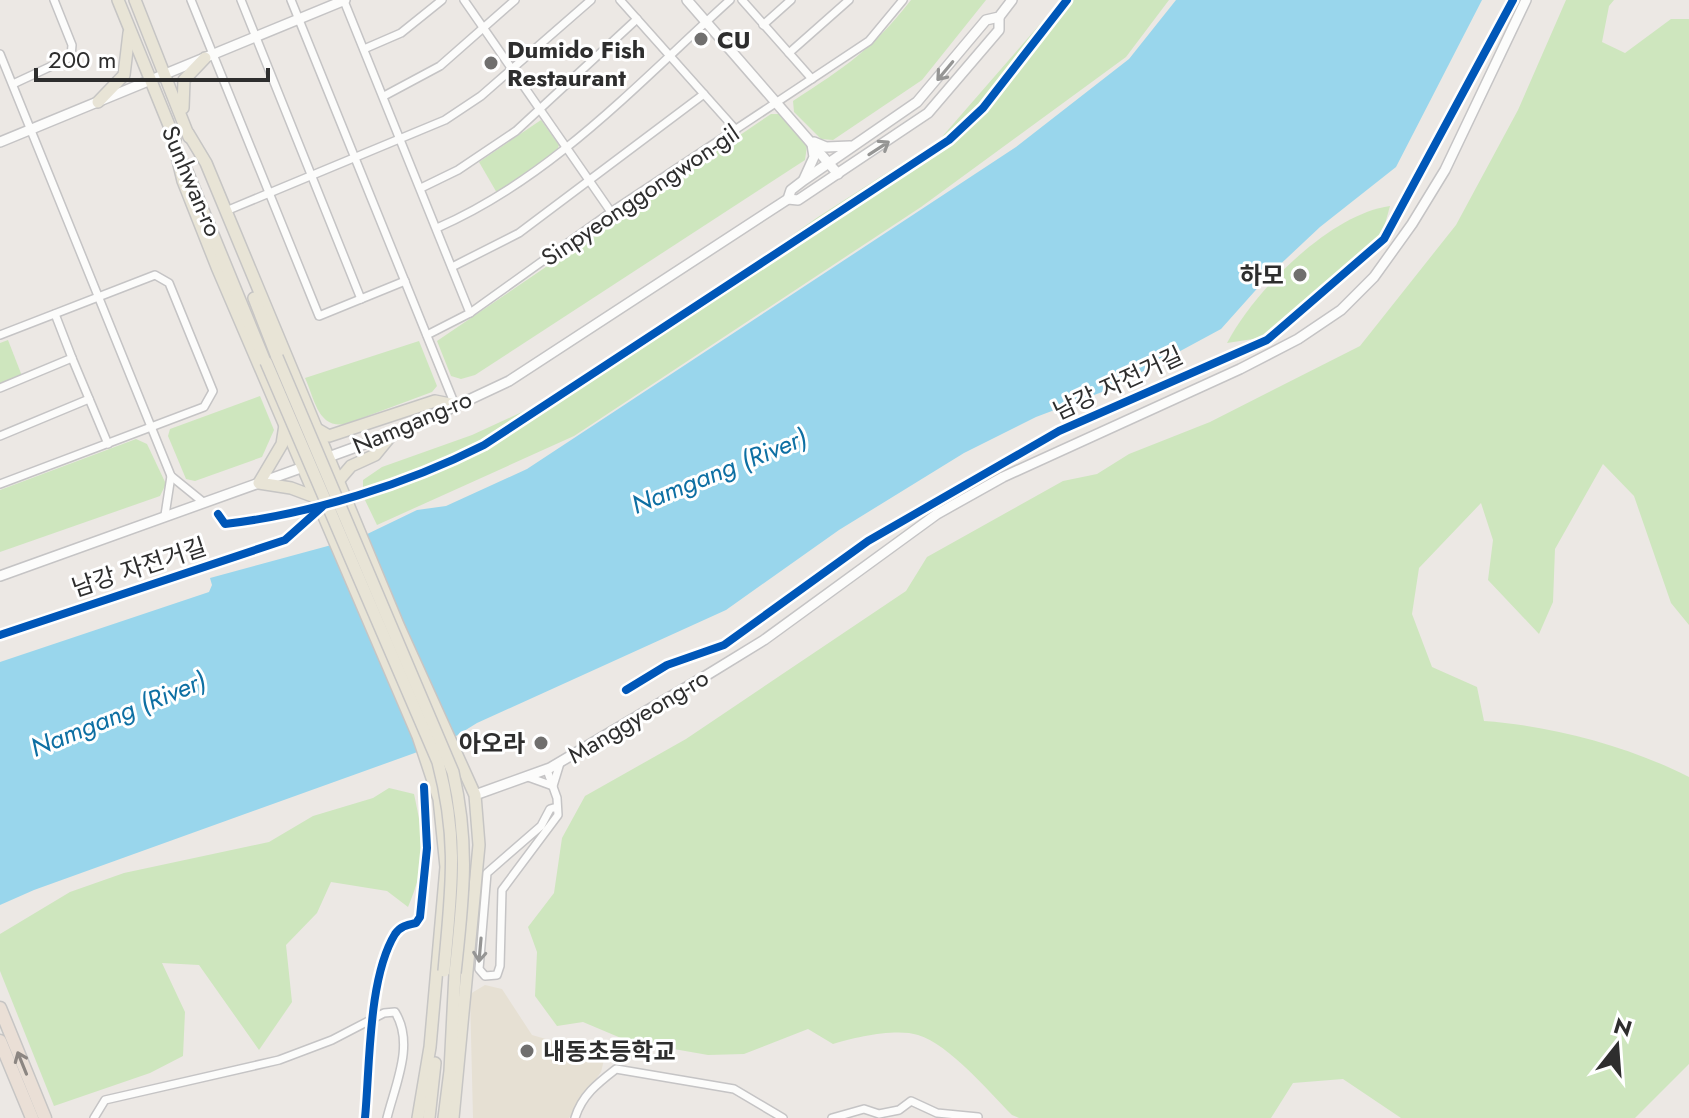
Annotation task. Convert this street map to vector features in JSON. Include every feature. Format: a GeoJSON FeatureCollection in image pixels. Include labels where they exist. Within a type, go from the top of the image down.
{"type":"FeatureCollection","features":[{"type":"Feature","properties":{"kind":"highway"},"geometry":{"type":"LineString","coordinates":[[0,1008],[45,1118]]}},
{"type":"Feature","properties":{"kind":"highway"},"geometry":{"type":"LineString","coordinates":[[0,1041],[32,1118]]}},
{"type":"Feature","properties":{"kind":"main road","name":"Sunhwan-ro"},"geometry":{"type":"LineString","coordinates":[[118,0],[172,135],[271,359]]}},
{"type":"Feature","properties":{"kind":"main road","name":"Sunhwan-ro"},"geometry":{"type":"LineString","coordinates":[[135,0],[271,359]]}},
{"type":"Feature","properties":{"kind":"main road"},"geometry":{"type":"LineString","coordinates":[[98,102],[124,75],[129,28]]}},
{"type":"Feature","properties":{"kind":"main road"},"geometry":{"type":"LineString","coordinates":[[208,56],[182,84],[186,129],[226,211],[399,627],[475,795],[479,845],[453,1118]]}},
{"type":"Feature","properties":{"kind":"main road"},"geometry":{"type":"LineString","coordinates":[[172,135],[183,181],[305,467],[439,799],[446,867],[430,1047],[418,1118]]}},
{"type":"Feature","properties":{"kind":"main road"},"geometry":{"type":"LineString","coordinates":[[271,359],[438,762],[451,810],[454,860],[449,972],[450,1071],[444,1118]]}},
{"type":"Feature","properties":{"kind":"main road"},"geometry":{"type":"LineString","coordinates":[[317,429],[329,436],[435,401],[455,405]]}},
{"type":"Feature","properties":{"kind":"main road"},"geometry":{"type":"LineString","coordinates":[[285,423],[282,444],[259,483],[291,488],[315,497]]}},
{"type":"Feature","properties":{"kind":"main road"},"geometry":{"type":"LineString","coordinates":[[339,480],[351,466],[375,455],[393,433]]}},
{"type":"Feature","properties":{"kind":"main road"},"geometry":{"type":"LineString","coordinates":[[439,799],[475,795]]}},
{"type":"Feature","properties":{"kind":"main road"},"geometry":{"type":"LineString","coordinates":[[429,1118],[449,972]]}},
{"type":"Feature","properties":{"kind":"street"},"geometry":{"type":"LineString","coordinates":[[13,84],[71,57],[72,45],[54,0]]}},
{"type":"Feature","properties":{"kind":"street"},"geometry":{"type":"LineString","coordinates":[[191,0],[208,56],[319,316],[405,281]]}},
{"type":"Feature","properties":{"kind":"street"},"geometry":{"type":"LineString","coordinates":[[241,0],[361,299]]}},
{"type":"Feature","properties":{"kind":"street"},"geometry":{"type":"LineString","coordinates":[[291,0],[455,405]]}},
{"type":"Feature","properties":{"kind":"street"},"geometry":{"type":"LineString","coordinates":[[0,142],[344,0],[470,313]]}},
{"type":"Feature","properties":{"kind":"street"},"geometry":{"type":"LineString","coordinates":[[364,49],[401,33],[442,0]]}},
{"type":"Feature","properties":{"kind":"street"},"geometry":{"type":"LineString","coordinates":[[464,0],[611,212]]}},
{"type":"Feature","properties":{"kind":"street"},"geometry":{"type":"LineString","coordinates":[[384,96],[440,66],[515,0]]}},
{"type":"Feature","properties":{"kind":"street"},"geometry":{"type":"LineString","coordinates":[[226,211],[403,141],[445,120],[514,69],[591,0]]}},
{"type":"Feature","properties":{"kind":"street"},"geometry":{"type":"LineString","coordinates":[[620,0],[736,130]]}},
{"type":"Feature","properties":{"kind":"street"},"geometry":{"type":"LineString","coordinates":[[687,0],[838,174]]}},
{"type":"Feature","properties":{"kind":"street"},"geometry":{"type":"LineString","coordinates":[[437,228],[508,192],[567,147],[730,0]]}},
{"type":"Feature","properties":{"kind":"street"},"geometry":{"type":"LineString","coordinates":[[742,0],[812,79]]}},
{"type":"Feature","properties":{"kind":"street"},"geometry":{"type":"LineString","coordinates":[[763,25],[791,0]]}},
{"type":"Feature","properties":{"kind":"street"},"geometry":{"type":"LineString","coordinates":[[789,53],[849,0]]}},
{"type":"Feature","properties":{"kind":"street","name":"Sinpyeonggongwon-gil"},"geometry":{"type":"LineString","coordinates":[[427,335],[470,313],[611,212],[869,41],[903,0]]}},
{"type":"Feature","properties":{"kind":"street","name":"Namgang-ro"},"geometry":{"type":"LineString","coordinates":[[788,199],[798,200],[928,113],[999,30],[999,17],[1012,0]]}},
{"type":"Feature","properties":{"kind":"street","name":"Manggyeong-ro"},"geometry":{"type":"LineString","coordinates":[[475,795],[560,763],[764,640],[937,514],[1003,477],[1240,369],[1298,339],[1341,310],[1374,277],[1445,170],[1526,0]]}},
{"type":"Feature","properties":{"kind":"street","name":"Namgang-ro"},"geometry":{"type":"LineString","coordinates":[[0,576],[393,433],[547,358],[788,199],[791,190],[804,180],[917,102],[986,20],[999,17]]}},
{"type":"Feature","properties":{"kind":"street"},"geometry":{"type":"LineString","coordinates":[[421,188],[488,151],[540,110],[637,19]]}},
{"type":"Feature","properties":{"kind":"street"},"geometry":{"type":"LineString","coordinates":[[0,54],[171,476],[203,502]]}},
{"type":"Feature","properties":{"kind":"street"},"geometry":{"type":"LineString","coordinates":[[452,267],[519,233],[588,178],[704,94]]}},
{"type":"Feature","properties":{"kind":"street"},"geometry":{"type":"LineString","coordinates":[[811,141],[826,147],[852,145]]}},
{"type":"Feature","properties":{"kind":"street"},"geometry":{"type":"LineString","coordinates":[[804,180],[814,157],[811,141]]}},
{"type":"Feature","properties":{"kind":"street"},"geometry":{"type":"LineString","coordinates":[[0,335],[155,275],[169,283],[212,396],[204,407],[1,481]]}},
{"type":"Feature","properties":{"kind":"street"},"geometry":{"type":"LineString","coordinates":[[55,314],[108,444]]}},
{"type":"Feature","properties":{"kind":"street"},"geometry":{"type":"LineString","coordinates":[[0,388],[72,358]]}},
{"type":"Feature","properties":{"kind":"street"},"geometry":{"type":"LineString","coordinates":[[0,436],[89,399]]}},
{"type":"Feature","properties":{"kind":"street"},"geometry":{"type":"LineString","coordinates":[[165,515],[171,476]]}},
{"type":"Feature","properties":{"kind":"street"},"geometry":{"type":"LineString","coordinates":[[553,786],[560,763]]}},
{"type":"Feature","properties":{"kind":"street"},"geometry":{"type":"LineString","coordinates":[[547,770],[553,786],[557,807],[558,815],[502,890],[500,966],[497,975],[485,976],[479,969],[487,873],[541,826],[550,809],[557,807]]}},
{"type":"Feature","properties":{"kind":"street"},"geometry":{"type":"LineString","coordinates":[[528,777],[553,786]]}},
{"type":"Feature","properties":{"kind":"street"},"geometry":{"type":"LineString","coordinates":[[94,1118],[105,1100],[279,1060],[332,1040],[384,1013],[395,1012],[404,1025],[404,1053],[387,1118]]}},
{"type":"Feature","properties":{"kind":"street"},"geometry":{"type":"LineString","coordinates":[[575,1118],[579,1104],[596,1084],[616,1069],[734,1089],[783,1118]]}},
{"type":"Feature","properties":{"kind":"street"},"geometry":{"type":"LineString","coordinates":[[832,1118],[864,1109],[879,1114],[899,1110],[911,1101],[937,1113],[978,1117]]}},
{"type":"Feature","properties":{"kind":"shaded area","name":"내동초등학교"},"geometry":{"type":"Polygon","coordinates":[[[485,985],[502,989],[532,1035],[605,1056],[601,1072],[569,1118],[473,1118],[470,994],[485,985]]]}},
{"type":"Feature","properties":{"kind":"green space"},"geometry":{"type":"Polygon","coordinates":[[[911,0],[986,0],[922,80],[833,140],[821,139],[794,112],[793,101],[857,56],[911,0]]]}},
{"type":"Feature","properties":{"kind":"green space"},"geometry":{"type":"Polygon","coordinates":[[[1061,0],[1169,0],[1126,57],[921,207],[574,436],[377,525],[363,496],[363,480],[382,467],[472,435],[576,387],[818,217],[941,138],[1061,0]]]}},
{"type":"Feature","properties":{"kind":"green space"},"geometry":{"type":"Polygon","coordinates":[[[1566,0],[1614,0],[1609,6],[1602,42],[1625,53],[1671,19],[1689,19],[1689,625],[1671,603],[1634,496],[1603,464],[1555,549],[1553,602],[1539,634],[1488,580],[1493,540],[1481,503],[1419,568],[1412,614],[1432,667],[1477,687],[1484,721],[1590,739],[1641,756],[1689,777],[1689,1064],[1635,1118],[1401,1118],[1343,1079],[1293,1083],[1271,1118],[1019,1118],[1012,1115],[943,1048],[909,1033],[876,1034],[833,1044],[808,1029],[744,1054],[708,1055],[628,1041],[583,1022],[557,1026],[535,996],[537,952],[528,927],[554,893],[562,838],[585,796],[686,739],[906,591],[927,557],[1063,481],[1097,474],[1129,454],[1210,422],[1360,346],[1456,225],[1518,110],[1566,0]]]}},
{"type":"Feature","properties":{"kind":"green space"},"geometry":{"type":"Polygon","coordinates":[[[771,114],[780,114],[807,146],[805,160],[475,375],[461,379],[451,376],[437,341],[771,114]]]}},
{"type":"Feature","properties":{"kind":"green space"},"geometry":{"type":"Polygon","coordinates":[[[541,120],[559,145],[557,151],[497,193],[479,162],[541,120]]]}},
{"type":"Feature","properties":{"kind":"green space"},"geometry":{"type":"Polygon","coordinates":[[[1390,206],[1382,235],[1266,337],[1227,343],[1255,301],[1296,258],[1343,223],[1390,206]]]}},
{"type":"Feature","properties":{"kind":"green space"},"geometry":{"type":"Polygon","coordinates":[[[8,340],[22,376],[0,384],[0,343],[8,340]]]}},
{"type":"Feature","properties":{"kind":"green space"},"geometry":{"type":"Polygon","coordinates":[[[419,341],[437,386],[432,392],[346,424],[329,422],[323,417],[305,378],[419,341]]]}},
{"type":"Feature","properties":{"kind":"green space"},"geometry":{"type":"Polygon","coordinates":[[[260,396],[274,430],[262,457],[195,481],[186,479],[168,436],[170,429],[260,396]]]}},
{"type":"Feature","properties":{"kind":"green space"},"geometry":{"type":"Polygon","coordinates":[[[136,439],[147,444],[166,484],[160,496],[0,552],[0,490],[136,439]]]}},
{"type":"Feature","properties":{"kind":"green space"},"geometry":{"type":"Polygon","coordinates":[[[389,788],[414,794],[420,825],[421,864],[408,907],[387,891],[331,882],[317,913],[286,945],[292,1002],[259,1050],[199,965],[162,963],[185,1012],[183,1056],[150,1073],[54,1106],[0,971],[0,934],[70,892],[124,873],[269,842],[313,816],[373,798],[389,788]]]}},
{"type":"Feature","properties":{"kind":"water","name":"Namgang (River)"},"geometry":{"type":"Polygon","coordinates":[[[1176,0],[1482,0],[1396,167],[1320,227],[1271,273],[1221,329],[1110,389],[1036,417],[964,453],[839,530],[726,610],[477,723],[448,741],[0,905],[0,662],[209,592],[212,585],[210,578],[361,537],[417,510],[446,506],[527,469],[1016,147],[1129,59],[1176,0]]]}},
{"type":"Feature","properties":{"kind":"cycle path"},"geometry":{"type":"LineString","coordinates":[[218,514],[225,524],[324,505],[391,484],[484,445],[949,140],[983,108],[1067,0]]}},
{"type":"Feature","properties":{"kind":"cycle path","name":"남강 자전거길"},"geometry":{"type":"LineString","coordinates":[[626,690],[667,665],[724,645],[868,541],[1059,431],[1267,340],[1384,239],[1513,0]]}},
{"type":"Feature","properties":{"kind":"cycle path","name":"남강 자전거길"},"geometry":{"type":"LineString","coordinates":[[0,635],[285,540],[322,507]]}},
{"type":"Feature","properties":{"kind":"cycle path"},"geometry":{"type":"LineString","coordinates":[[365,1118],[375,998],[386,952],[395,934],[407,925],[416,923],[420,917],[427,848],[424,787]]}},
{"type":"Feature","properties":{"kind":"place","name":"CU"},"geometry":{"type":"Point","coordinates":[701,39]}},
{"type":"Feature","properties":{"kind":"place","name":"Dumido Fish Restaurant"},"geometry":{"type":"Point","coordinates":[491,63]}},
{"type":"Feature","properties":{"kind":"place","name":"하모"},"geometry":{"type":"Point","coordinates":[1300,275]}},
{"type":"Feature","properties":{"kind":"place","name":"아오라"},"geometry":{"type":"Point","coordinates":[541,743]}},
{"type":"Feature","properties":{"kind":"place","name":"내동초등학교"},"geometry":{"type":"Point","coordinates":[527,1051]}}]}
